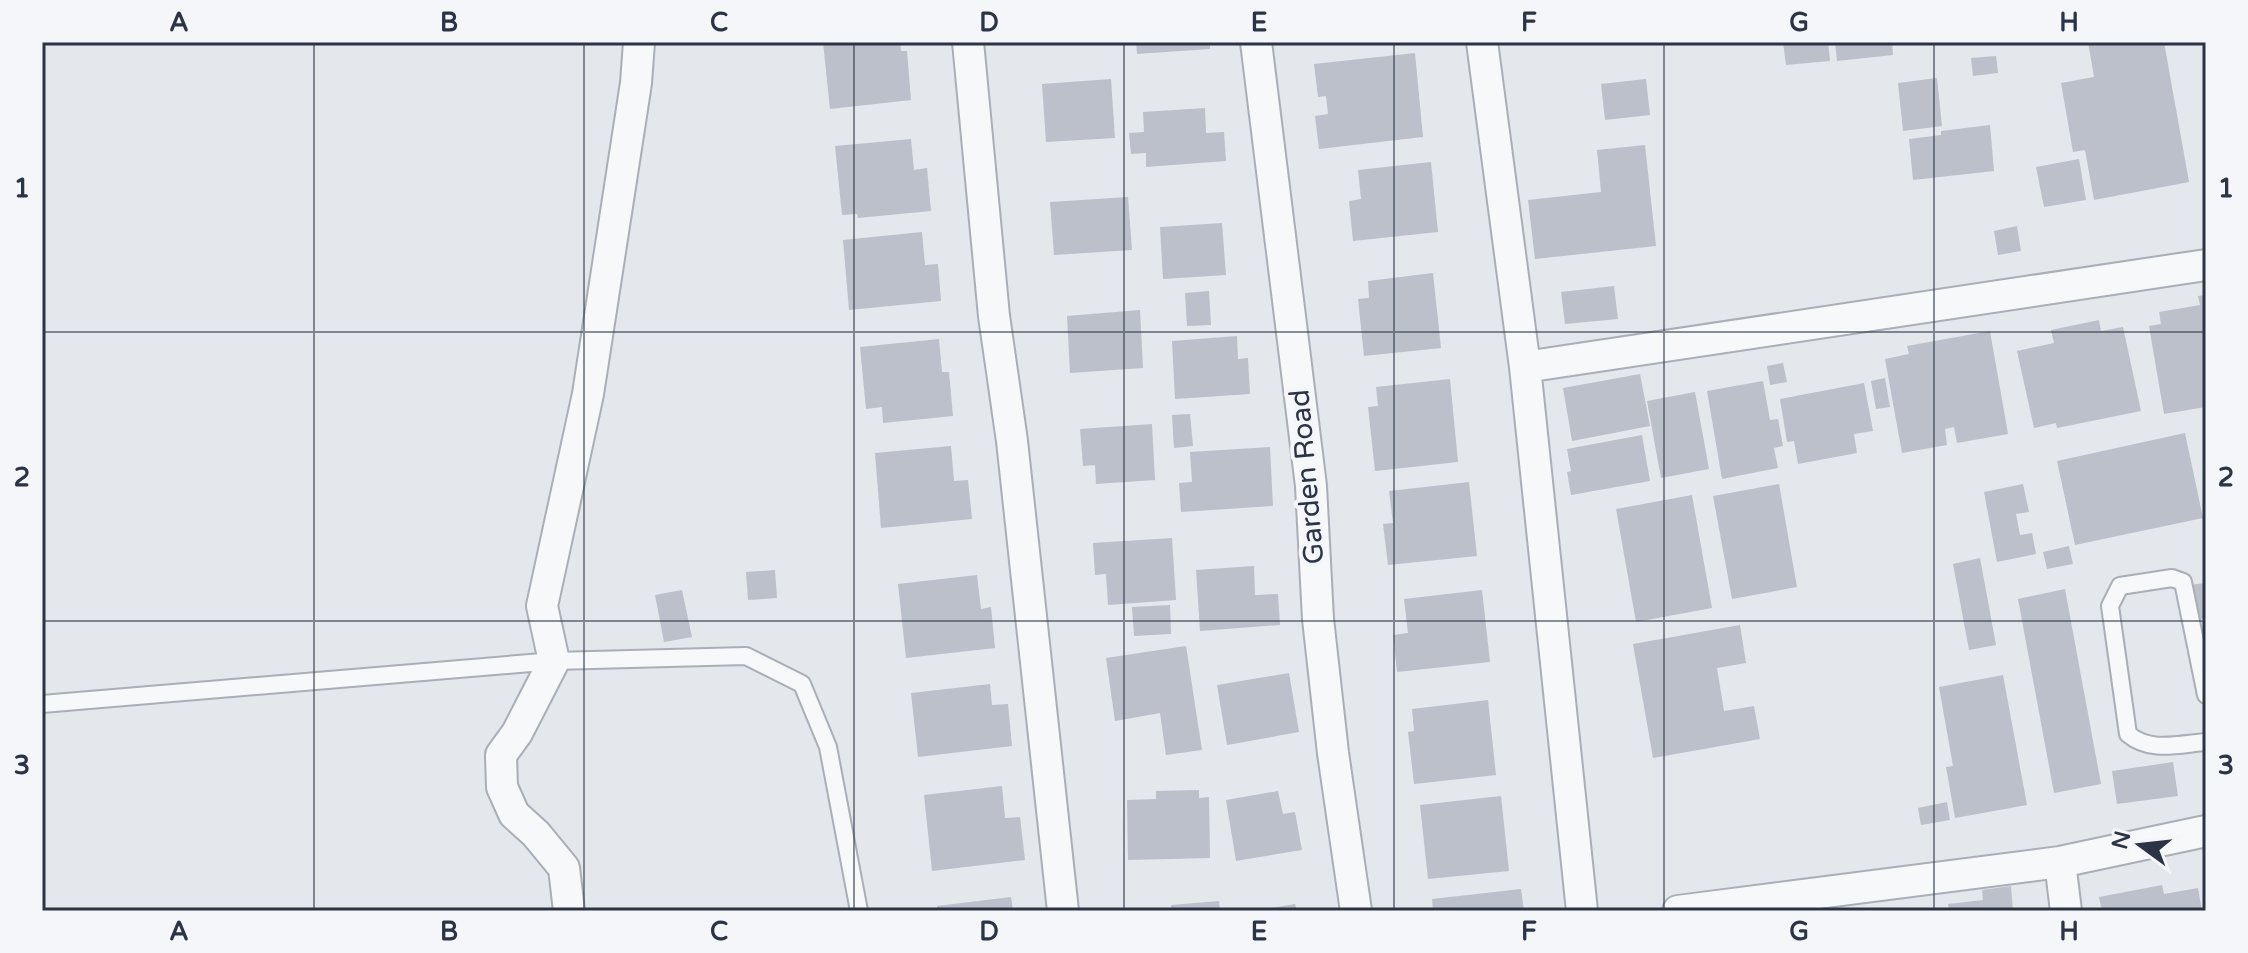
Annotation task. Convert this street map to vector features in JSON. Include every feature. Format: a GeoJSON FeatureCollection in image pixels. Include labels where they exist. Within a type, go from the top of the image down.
{"type":"FeatureCollection","features":[{"type":"Feature","properties":{"kind":"street"},"geometry":{"type":"LineString","coordinates":[[569,911],[564,868],[536,834],[514,814],[502,787],[501,755],[517,733],[554,661],[542,606],[588,394],[636,83],[639,42]]}},
{"type":"Feature","properties":{"kind":"street"},"geometry":{"type":"LineString","coordinates":[[968,42],[994,316],[1014,457],[1063,911]]}},
{"type":"Feature","properties":{"kind":"street","name":"Garden Road"},"geometry":{"type":"LineString","coordinates":[[1256,42],[1311,486],[1318,619],[1333,753],[1356,911]]}},
{"type":"Feature","properties":{"kind":"street"},"geometry":{"type":"LineString","coordinates":[[1482,42],[1525,367],[1582,911]]}},
{"type":"Feature","properties":{"kind":"street"},"geometry":{"type":"LineString","coordinates":[[1525,367],[2206,265]]}},
{"type":"Feature","properties":{"kind":"street"},"geometry":{"type":"LineString","coordinates":[[1678,911],[1822,902],[2060,862],[2206,831]]}},
{"type":"Feature","properties":{"kind":"street"},"geometry":{"type":"LineString","coordinates":[[2060,862],[2066,911]]}},
{"type":"Feature","properties":{"kind":"lane"},"geometry":{"type":"LineString","coordinates":[[2206,695],[2183,582],[2172,578],[2120,586],[2110,606],[2128,734],[2140,744],[2156,746],[2206,742]]}},
{"type":"Feature","properties":{"kind":"lane"},"geometry":{"type":"LineString","coordinates":[[42,704],[554,661],[746,656],[802,684],[828,747],[859,911]]}},
{"type":"Feature","properties":{"kind":"building"},"geometry":{"type":"Polygon","coordinates":[[[823,42],[900,42],[901,51],[907,51],[911,100],[830,109],[823,42]]]}},
{"type":"Feature","properties":{"kind":"building"},"geometry":{"type":"Polygon","coordinates":[[[1136,42],[1210,42],[1210,49],[1137,54],[1136,42]]]}},
{"type":"Feature","properties":{"kind":"building"},"geometry":{"type":"Polygon","coordinates":[[[1783,42],[1828,42],[1830,61],[1786,65],[1783,42]]]}},
{"type":"Feature","properties":{"kind":"building"},"geometry":{"type":"Polygon","coordinates":[[[1835,42],[1892,42],[1893,55],[1837,61],[1835,42]]]}},
{"type":"Feature","properties":{"kind":"building"},"geometry":{"type":"Polygon","coordinates":[[[2088,42],[2164,42],[2189,182],[2094,200],[2085,150],[2073,152],[2061,83],[2094,77],[2088,42]]]}},
{"type":"Feature","properties":{"kind":"building"},"geometry":{"type":"Polygon","coordinates":[[[1415,53],[1423,137],[1319,149],[1315,116],[1328,114],[1326,96],[1318,97],[1314,64],[1415,53]]]}},
{"type":"Feature","properties":{"kind":"building"},"geometry":{"type":"Polygon","coordinates":[[[1996,56],[1998,73],[1973,76],[1971,58],[1996,56]]]}},
{"type":"Feature","properties":{"kind":"building"},"geometry":{"type":"Polygon","coordinates":[[[1937,78],[1942,126],[1903,131],[1898,83],[1937,78]]]}},
{"type":"Feature","properties":{"kind":"building"},"geometry":{"type":"Polygon","coordinates":[[[1111,79],[1115,138],[1046,142],[1042,84],[1111,79]]]}},
{"type":"Feature","properties":{"kind":"building"},"geometry":{"type":"Polygon","coordinates":[[[1646,79],[1650,115],[1605,120],[1601,84],[1646,79]]]}},
{"type":"Feature","properties":{"kind":"building"},"geometry":{"type":"Polygon","coordinates":[[[1205,108],[1206,133],[1224,132],[1226,161],[1146,167],[1146,153],[1131,154],[1129,133],[1144,132],[1143,112],[1205,108]]]}},
{"type":"Feature","properties":{"kind":"building"},"geometry":{"type":"Polygon","coordinates":[[[1990,125],[1994,171],[1913,180],[1909,139],[1941,135],[1941,131],[1990,125]]]}},
{"type":"Feature","properties":{"kind":"building"},"geometry":{"type":"Polygon","coordinates":[[[911,139],[914,170],[927,168],[931,211],[858,218],[857,214],[842,215],[835,146],[911,139]]]}},
{"type":"Feature","properties":{"kind":"building"},"geometry":{"type":"Polygon","coordinates":[[[1645,145],[1656,246],[1535,259],[1528,200],[1601,192],[1597,150],[1645,145]]]}},
{"type":"Feature","properties":{"kind":"building"},"geometry":{"type":"Polygon","coordinates":[[[2079,159],[2086,200],[2044,207],[2036,167],[2079,159]]]}},
{"type":"Feature","properties":{"kind":"building"},"geometry":{"type":"Polygon","coordinates":[[[1431,162],[1438,232],[1353,241],[1349,201],[1361,199],[1358,170],[1431,162]]]}},
{"type":"Feature","properties":{"kind":"building"},"geometry":{"type":"Polygon","coordinates":[[[1128,197],[1132,250],[1054,255],[1050,202],[1128,197]]]}},
{"type":"Feature","properties":{"kind":"building"},"geometry":{"type":"Polygon","coordinates":[[[1222,223],[1226,275],[1163,279],[1160,227],[1222,223]]]}},
{"type":"Feature","properties":{"kind":"building"},"geometry":{"type":"Polygon","coordinates":[[[2017,226],[2021,251],[1998,255],[1994,231],[2017,226]]]}},
{"type":"Feature","properties":{"kind":"building"},"geometry":{"type":"Polygon","coordinates":[[[922,232],[925,265],[938,264],[941,301],[849,310],[843,240],[922,232]]]}},
{"type":"Feature","properties":{"kind":"building"},"geometry":{"type":"Polygon","coordinates":[[[1433,273],[1441,348],[1364,356],[1358,299],[1369,298],[1368,281],[1433,273]]]}},
{"type":"Feature","properties":{"kind":"building"},"geometry":{"type":"Polygon","coordinates":[[[1614,286],[1618,319],[1565,324],[1561,292],[1614,286]]]}},
{"type":"Feature","properties":{"kind":"building"},"geometry":{"type":"Polygon","coordinates":[[[1209,291],[1211,325],[1187,326],[1185,293],[1209,291]]]}},
{"type":"Feature","properties":{"kind":"building"},"geometry":{"type":"Polygon","coordinates":[[[2206,295],[2206,407],[2164,414],[2149,326],[2161,324],[2159,312],[2200,305],[2198,296],[2206,295]]]}},
{"type":"Feature","properties":{"kind":"building"},"geometry":{"type":"Polygon","coordinates":[[[1140,310],[1143,368],[1070,373],[1067,316],[1140,310]]]}},
{"type":"Feature","properties":{"kind":"building"},"geometry":{"type":"Polygon","coordinates":[[[2099,320],[2101,331],[2123,327],[2141,411],[2057,428],[2056,423],[2034,428],[2017,351],[2054,343],[2051,330],[2099,320]]]}},
{"type":"Feature","properties":{"kind":"building"},"geometry":{"type":"Polygon","coordinates":[[[1990,331],[2008,434],[1957,443],[1954,427],[1945,429],[1947,445],[1902,453],[1885,359],[1909,354],[1907,346],[1990,331]]]}},
{"type":"Feature","properties":{"kind":"building"},"geometry":{"type":"Polygon","coordinates":[[[1237,336],[1238,359],[1248,358],[1250,394],[1175,399],[1172,341],[1237,336]]]}},
{"type":"Feature","properties":{"kind":"building"},"geometry":{"type":"Polygon","coordinates":[[[939,339],[942,372],[949,372],[953,416],[883,423],[882,407],[866,409],[860,347],[939,339]]]}},
{"type":"Feature","properties":{"kind":"building"},"geometry":{"type":"Polygon","coordinates":[[[1783,363],[1787,382],[1770,385],[1767,366],[1783,363]]]}},
{"type":"Feature","properties":{"kind":"building"},"geometry":{"type":"Polygon","coordinates":[[[1640,374],[1650,426],[1572,441],[1563,388],[1640,374]]]}},
{"type":"Feature","properties":{"kind":"building"},"geometry":{"type":"Polygon","coordinates":[[[1885,378],[1890,407],[1876,409],[1871,381],[1885,378]]]}},
{"type":"Feature","properties":{"kind":"building"},"geometry":{"type":"Polygon","coordinates":[[[1450,379],[1458,462],[1375,471],[1368,407],[1378,406],[1376,387],[1450,379]]]}},
{"type":"Feature","properties":{"kind":"building"},"geometry":{"type":"Polygon","coordinates":[[[1763,381],[1770,420],[1778,419],[1783,446],[1774,448],[1778,468],[1722,479],[1707,391],[1763,381]]]}},
{"type":"Feature","properties":{"kind":"building"},"geometry":{"type":"Polygon","coordinates":[[[1864,383],[1873,431],[1854,434],[1857,453],[1798,464],[1794,441],[1787,442],[1780,399],[1864,383]]]}},
{"type":"Feature","properties":{"kind":"building"},"geometry":{"type":"Polygon","coordinates":[[[1695,392],[1709,469],[1661,478],[1647,401],[1695,392]]]}},
{"type":"Feature","properties":{"kind":"building"},"geometry":{"type":"Polygon","coordinates":[[[1190,414],[1193,446],[1174,448],[1172,415],[1190,414]]]}},
{"type":"Feature","properties":{"kind":"building"},"geometry":{"type":"Polygon","coordinates":[[[1152,424],[1155,480],[1096,484],[1095,465],[1083,466],[1080,429],[1152,424]]]}},
{"type":"Feature","properties":{"kind":"building"},"geometry":{"type":"Polygon","coordinates":[[[2185,433],[2203,518],[2075,545],[2057,461],[2185,433]]]}},
{"type":"Feature","properties":{"kind":"building"},"geometry":{"type":"Polygon","coordinates":[[[1642,435],[1650,481],[1571,495],[1567,449],[1642,435]]]}},
{"type":"Feature","properties":{"kind":"building"},"geometry":{"type":"Polygon","coordinates":[[[951,446],[954,481],[968,480],[972,519],[881,528],[875,453],[951,446]]]}},
{"type":"Feature","properties":{"kind":"building"},"geometry":{"type":"Polygon","coordinates":[[[1270,447],[1273,506],[1181,512],[1179,483],[1192,482],[1190,452],[1270,447]]]}},
{"type":"Feature","properties":{"kind":"building"},"geometry":{"type":"Polygon","coordinates":[[[1469,482],[1477,556],[1388,565],[1383,524],[1393,523],[1389,491],[1469,482]]]}},
{"type":"Feature","properties":{"kind":"building"},"geometry":{"type":"Polygon","coordinates":[[[1779,484],[1797,587],[1732,599],[1713,496],[1779,484]]]}},
{"type":"Feature","properties":{"kind":"building"},"geometry":{"type":"Polygon","coordinates":[[[2023,484],[2029,512],[2016,514],[2020,535],[2032,533],[2036,554],[1997,562],[1984,492],[2023,484]]]}},
{"type":"Feature","properties":{"kind":"building"},"geometry":{"type":"Polygon","coordinates":[[[1692,495],[1712,608],[1636,622],[1616,509],[1692,495]]]}},
{"type":"Feature","properties":{"kind":"building"},"geometry":{"type":"Polygon","coordinates":[[[1172,538],[1176,600],[1108,605],[1106,574],[1095,575],[1093,543],[1172,538]]]}},
{"type":"Feature","properties":{"kind":"building"},"geometry":{"type":"Polygon","coordinates":[[[2069,546],[2073,564],[2047,569],[2043,552],[2069,546]]]}},
{"type":"Feature","properties":{"kind":"building"},"geometry":{"type":"Polygon","coordinates":[[[1980,558],[1996,645],[1969,650],[1953,564],[1980,558]]]}},
{"type":"Feature","properties":{"kind":"building"},"geometry":{"type":"Polygon","coordinates":[[[1254,566],[1255,595],[1278,594],[1280,625],[1200,631],[1196,570],[1254,566]]]}},
{"type":"Feature","properties":{"kind":"building"},"geometry":{"type":"Polygon","coordinates":[[[775,570],[777,598],[748,600],[746,572],[775,570]]]}},
{"type":"Feature","properties":{"kind":"building"},"geometry":{"type":"Polygon","coordinates":[[[977,575],[981,609],[991,607],[995,648],[906,658],[898,584],[977,575]]]}},
{"type":"Feature","properties":{"kind":"building"},"geometry":{"type":"Polygon","coordinates":[[[2206,583],[2206,618],[2193,620],[2189,585],[2206,583]]]}},
{"type":"Feature","properties":{"kind":"building"},"geometry":{"type":"Polygon","coordinates":[[[2065,589],[2101,784],[2054,793],[2018,599],[2065,589]]]}},
{"type":"Feature","properties":{"kind":"building"},"geometry":{"type":"Polygon","coordinates":[[[682,590],[692,637],[664,642],[655,595],[682,590]]]}},
{"type":"Feature","properties":{"kind":"building"},"geometry":{"type":"Polygon","coordinates":[[[1482,590],[1490,662],[1397,672],[1393,635],[1408,633],[1404,599],[1482,590]]]}},
{"type":"Feature","properties":{"kind":"building"},"geometry":{"type":"Polygon","coordinates":[[[1170,605],[1171,634],[1134,636],[1132,607],[1170,605]]]}},
{"type":"Feature","properties":{"kind":"building"},"geometry":{"type":"Polygon","coordinates":[[[1740,625],[1746,663],[1717,668],[1724,711],[1754,706],[1760,739],[1653,758],[1633,644],[1740,625]]]}},
{"type":"Feature","properties":{"kind":"building"},"geometry":{"type":"Polygon","coordinates":[[[1186,646],[1202,750],[1166,755],[1160,713],[1115,721],[1106,658],[1186,646]]]}},
{"type":"Feature","properties":{"kind":"building"},"geometry":{"type":"Polygon","coordinates":[[[1289,673],[1299,732],[1227,745],[1217,685],[1289,673]]]}},
{"type":"Feature","properties":{"kind":"building"},"geometry":{"type":"Polygon","coordinates":[[[2003,675],[2027,805],[1955,818],[1946,767],[1953,766],[1939,687],[2003,675]]]}},
{"type":"Feature","properties":{"kind":"building"},"geometry":{"type":"Polygon","coordinates":[[[990,684],[992,705],[1008,704],[1012,746],[918,757],[911,693],[990,684]]]}},
{"type":"Feature","properties":{"kind":"building"},"geometry":{"type":"Polygon","coordinates":[[[1488,700],[1496,775],[1414,784],[1408,732],[1414,731],[1412,709],[1488,700]]]}},
{"type":"Feature","properties":{"kind":"building"},"geometry":{"type":"Polygon","coordinates":[[[2173,762],[2178,796],[2117,804],[2112,771],[2173,762]]]}},
{"type":"Feature","properties":{"kind":"building"},"geometry":{"type":"Polygon","coordinates":[[[1002,786],[1005,818],[1020,817],[1025,860],[932,871],[924,795],[1002,786]]]}},
{"type":"Feature","properties":{"kind":"building"},"geometry":{"type":"Polygon","coordinates":[[[1199,790],[1199,798],[1209,797],[1210,858],[1128,860],[1127,800],[1156,799],[1156,791],[1199,790]]]}},
{"type":"Feature","properties":{"kind":"building"},"geometry":{"type":"Polygon","coordinates":[[[1278,791],[1283,814],[1295,812],[1302,850],[1236,861],[1226,800],[1278,791]]]}},
{"type":"Feature","properties":{"kind":"building"},"geometry":{"type":"Polygon","coordinates":[[[1501,796],[1509,871],[1428,879],[1420,805],[1501,796]]]}},
{"type":"Feature","properties":{"kind":"building"},"geometry":{"type":"Polygon","coordinates":[[[1947,802],[1950,820],[1921,825],[1918,808],[1947,802]]]}},
{"type":"Feature","properties":{"kind":"building"},"geometry":{"type":"Polygon","coordinates":[[[2162,885],[2164,894],[2198,888],[2202,911],[2102,911],[2099,897],[2162,885]]]}},
{"type":"Feature","properties":{"kind":"building"},"geometry":{"type":"Polygon","coordinates":[[[2011,886],[2013,911],[1949,911],[1948,904],[1983,900],[1982,890],[2011,886]]]}},
{"type":"Feature","properties":{"kind":"building"},"geometry":{"type":"Polygon","coordinates":[[[1521,889],[1524,911],[1433,911],[1432,899],[1521,889]]]}},
{"type":"Feature","properties":{"kind":"building"},"geometry":{"type":"Polygon","coordinates":[[[1011,897],[1013,911],[937,911],[937,906],[1011,897]]]}},
{"type":"Feature","properties":{"kind":"building"},"geometry":{"type":"Polygon","coordinates":[[[1219,901],[1220,911],[1171,911],[1171,905],[1219,901]]]}},
{"type":"Feature","properties":{"kind":"building"},"geometry":{"type":"Polygon","coordinates":[[[1295,904],[1297,911],[1266,909],[1295,904]]]}}]}
